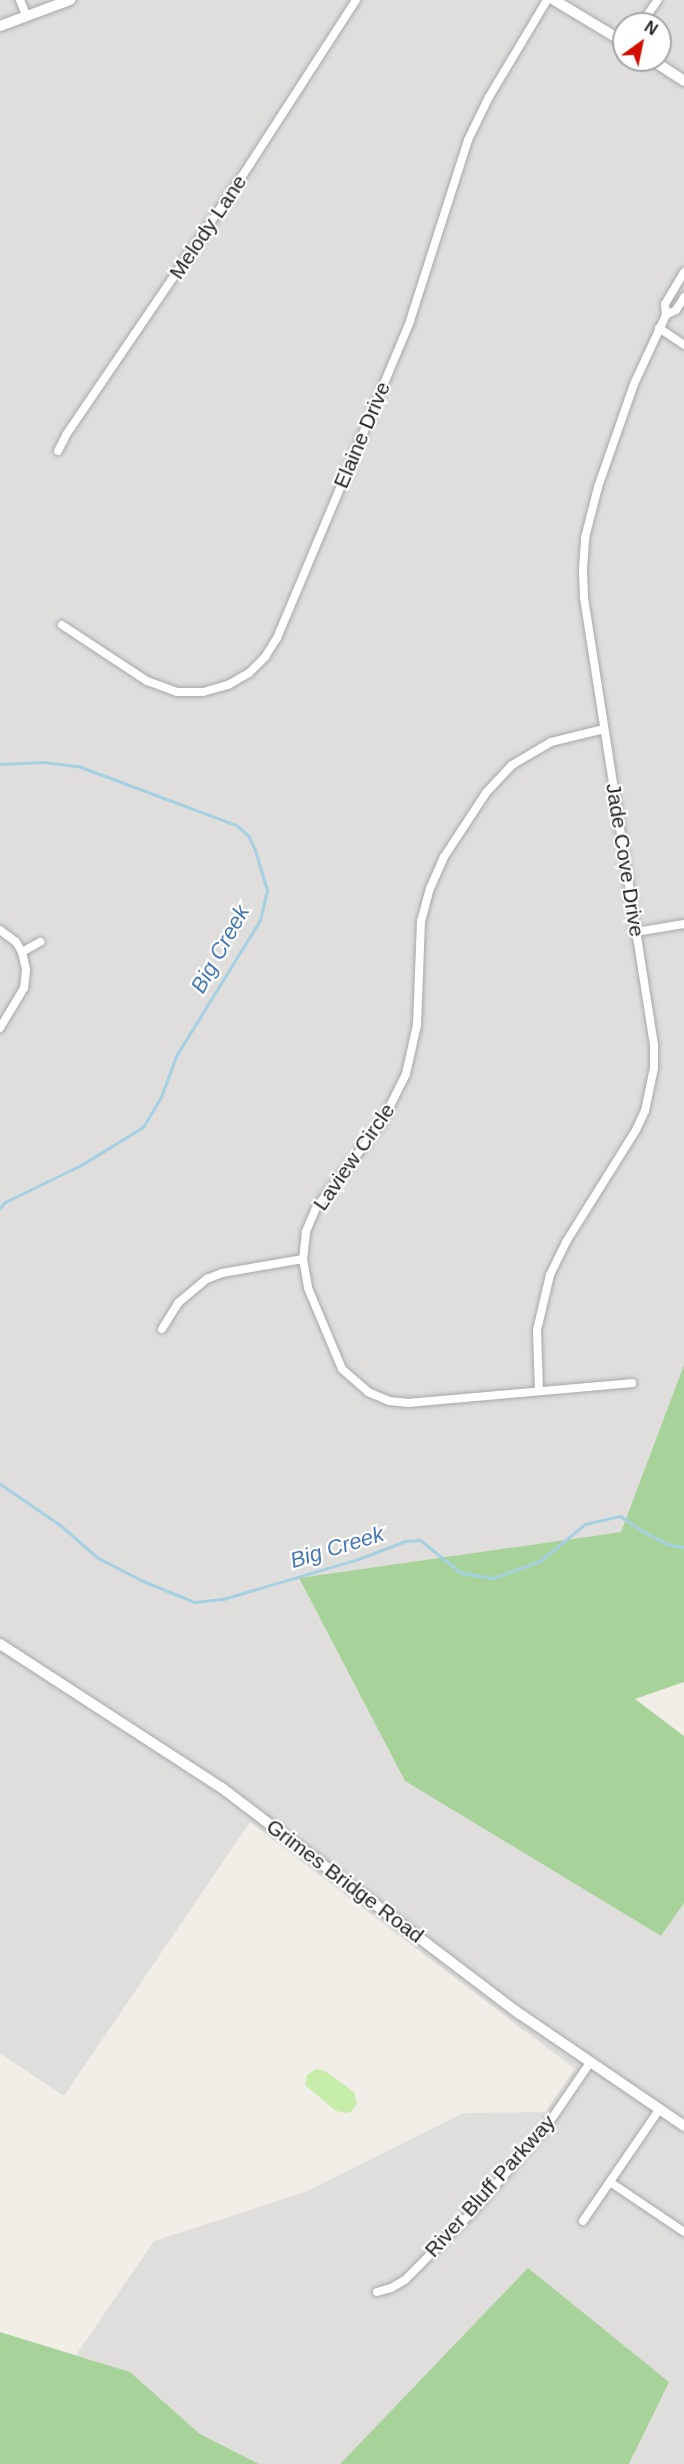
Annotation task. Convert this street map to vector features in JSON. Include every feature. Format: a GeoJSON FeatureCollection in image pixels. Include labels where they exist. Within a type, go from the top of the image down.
{"type":"FeatureCollection","features":[{"type":"Feature","properties":{"kind":"street"},"geometry":{"type":"LineString","coordinates":[[20,0],[26,15]]}},
{"type":"Feature","properties":{"kind":"street"},"geometry":{"type":"LineString","coordinates":[[0,26],[70,0]]}},
{"type":"Feature","properties":{"kind":"street","name":"Melody Lane"},"geometry":{"type":"LineString","coordinates":[[58,451],[66,435],[250,164],[356,0]]}},
{"type":"Feature","properties":{"kind":"street","name":"Elaine Drive"},"geometry":{"type":"LineString","coordinates":[[62,625],[147,681],[177,692],[203,692],[228,685],[249,673],[266,657],[279,632],[410,321],[468,140],[489,97],[547,0]]}},
{"type":"Feature","properties":{"kind":"street"},"geometry":{"type":"LineString","coordinates":[[554,0],[612,35]]}},
{"type":"Feature","properties":{"kind":"street"},"geometry":{"type":"LineString","coordinates":[[670,72],[684,81]]}},
{"type":"Feature","properties":{"kind":"street","name":"Jade Cove Drive"},"geometry":{"type":"LineString","coordinates":[[539,1392],[537,1330],[550,1275],[566,1242],[636,1130],[651,1089],[654,1045],[584,598],[585,538],[601,477],[634,384],[666,315],[665,304],[684,272]]}},
{"type":"Feature","properties":{"kind":"street","name":"Jade Cove Drive"},"geometry":{"type":"LineString","coordinates":[[666,315],[676,310],[684,297]]}},
{"type":"Feature","properties":{"kind":"street"},"geometry":{"type":"LineString","coordinates":[[659,328],[684,345]]}},
{"type":"Feature","properties":{"kind":"street","name":"Laview Circle"},"geometry":{"type":"LineString","coordinates":[[604,729],[551,742],[512,765],[486,793],[444,857],[430,888],[421,921],[417,1025],[406,1074],[382,1122],[316,1208],[306,1232],[303,1259],[308,1288],[334,1356],[349,1378],[368,1392],[389,1401],[409,1403],[632,1383]]}},
{"type":"Feature","properties":{"kind":"street"},"geometry":{"type":"LineString","coordinates":[[636,932],[684,924]]}},
{"type":"Feature","properties":{"kind":"street"},"geometry":{"type":"LineString","coordinates":[[0,930],[15,942],[22,952],[26,970],[24,988],[0,1028]]}},
{"type":"Feature","properties":{"kind":"street"},"geometry":{"type":"LineString","coordinates":[[22,952],[40,942]]}},
{"type":"Feature","properties":{"kind":"street"},"geometry":{"type":"LineString","coordinates":[[162,1329],[178,1303],[207,1279],[222,1273],[303,1259]]}},
{"type":"Feature","properties":{"kind":"street","name":"Grimes Bridge Road"},"geometry":{"type":"LineString","coordinates":[[0,1644],[222,1788],[589,2064],[684,2126]]}},
{"type":"Feature","properties":{"kind":"street","name":"River Bluff Parkway"},"geometry":{"type":"LineString","coordinates":[[377,2292],[391,2288],[405,2280],[471,2213],[544,2130],[589,2064]]}},
{"type":"Feature","properties":{"kind":"street"},"geometry":{"type":"LineString","coordinates":[[583,2221],[659,2110]]}},
{"type":"Feature","properties":{"kind":"street"},"geometry":{"type":"LineString","coordinates":[[610,2182],[684,2232]]}},
{"type":"Feature","properties":{"kind":"shaded area"},"geometry":{"type":"Polygon","coordinates":[[[0,0],[684,0],[684,1365],[621,1532],[299,1578],[405,1781],[661,1936],[684,1903],[684,2464],[629,2464],[668,2382],[528,2269],[340,2464],[259,2464],[200,2434],[130,2372],[76,2355],[154,2241],[305,2192],[464,2113],[545,2112],[575,2069],[250,1822],[64,2096],[0,2053],[0,0]]]}},
{"type":"Feature","properties":{"kind":"green space"},"geometry":{"type":"Polygon","coordinates":[[[684,1365],[684,1682],[635,1699],[684,1736],[684,1903],[661,1936],[405,1781],[299,1578],[621,1532],[684,1365]]]}},
{"type":"Feature","properties":{"kind":"green space"},"geometry":{"type":"Polygon","coordinates":[[[316,2069],[325,2071],[354,2092],[357,2103],[352,2111],[347,2113],[336,2111],[305,2085],[307,2075],[316,2069]]]}},
{"type":"Feature","properties":{"kind":"green space"},"geometry":{"type":"Polygon","coordinates":[[[528,2268],[669,2382],[629,2464],[340,2464],[528,2268]]]}},
{"type":"Feature","properties":{"kind":"green space"},"geometry":{"type":"Polygon","coordinates":[[[0,2332],[130,2372],[200,2434],[259,2464],[0,2464],[0,2332]]]}},
{"type":"Feature","properties":{"kind":"waterway","name":"Big Creek"},"geometry":{"type":"LineString","coordinates":[[0,764],[43,762],[78,766],[236,825],[248,835],[267,890],[260,920],[176,1056],[161,1097],[143,1127],[81,1165],[5,1202],[0,1208]]}},
{"type":"Feature","properties":{"kind":"waterway","name":"Big Creek"},"geometry":{"type":"LineString","coordinates":[[0,1484],[60,1525],[98,1558],[143,1581],[194,1602],[223,1599],[361,1558],[405,1541],[420,1540],[461,1573],[493,1578],[540,1561],[585,1524],[620,1516],[642,1531],[670,1545],[684,1547]]}}]}
